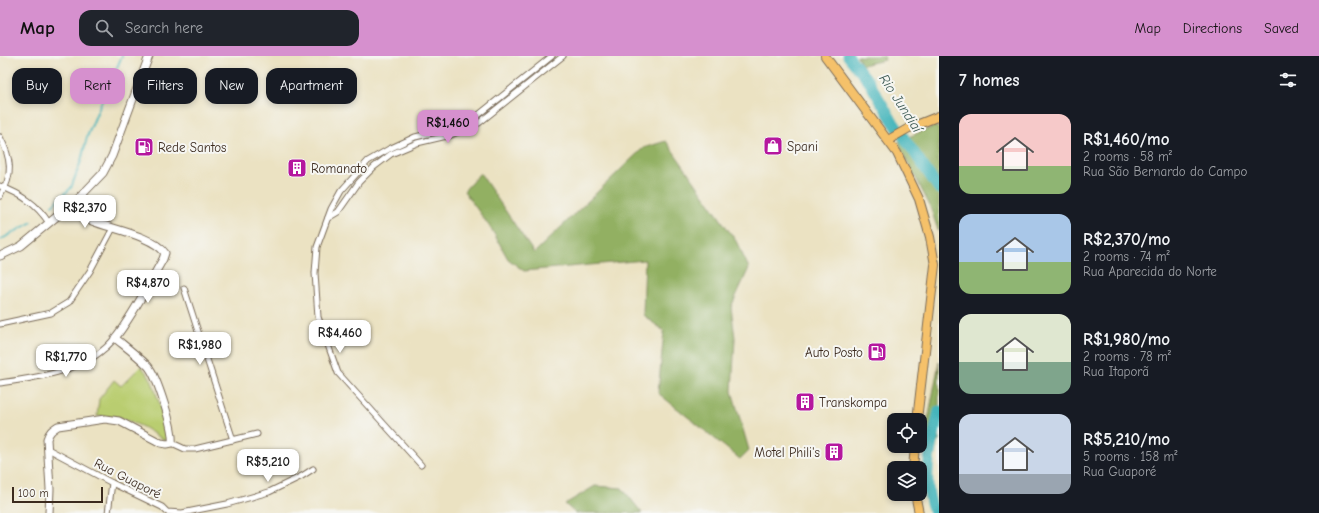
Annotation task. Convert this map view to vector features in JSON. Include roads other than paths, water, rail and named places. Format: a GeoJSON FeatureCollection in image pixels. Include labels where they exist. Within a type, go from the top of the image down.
{"type":"FeatureCollection","features":[{"type":"Feature","properties":{"kind":"main road"},"geometry":{"type":"LineString","coordinates":[[825,56],[890,138],[919,199],[930,237],[935,265],[918,413]]}},
{"type":"Feature","properties":{"kind":"main road"},"geometry":{"type":"LineString","coordinates":[[890,138],[909,128],[939,116]]}},
{"type":"Feature","properties":{"kind":"main road"},"geometry":{"type":"LineString","coordinates":[[917,501],[919,513]]}},
{"type":"Feature","properties":{"kind":"street"},"geometry":{"type":"LineString","coordinates":[[0,256],[21,246],[68,208],[91,186],[108,165],[149,56]]}},
{"type":"Feature","properties":{"kind":"street"},"geometry":{"type":"LineString","coordinates":[[421,466],[338,373],[318,317],[315,273],[317,248],[331,209],[342,191],[368,162],[389,149],[415,137],[449,129],[476,117],[552,56]]}},
{"type":"Feature","properties":{"kind":"street"},"geometry":{"type":"LineString","coordinates":[[328,218],[338,212],[359,182],[391,154],[417,143],[451,135],[479,123],[563,56]]}},
{"type":"Feature","properties":{"kind":"street"},"geometry":{"type":"LineString","coordinates":[[0,137],[8,159],[10,171],[9,180],[3,187],[0,196]]}},
{"type":"Feature","properties":{"kind":"street"},"geometry":{"type":"LineString","coordinates":[[3,187],[20,194],[41,211],[49,223]]}},
{"type":"Feature","properties":{"kind":"street"},"geometry":{"type":"LineString","coordinates":[[0,383],[65,370],[85,361],[103,350],[125,325],[165,253],[160,247],[149,240],[90,221],[68,208]]}},
{"type":"Feature","properties":{"kind":"street"},"geometry":{"type":"LineString","coordinates":[[0,324],[51,313],[69,302],[90,271],[113,228]]}},
{"type":"Feature","properties":{"kind":"street"},"geometry":{"type":"LineString","coordinates":[[184,288],[233,440]]}},
{"type":"Feature","properties":{"kind":"street"},"geometry":{"type":"LineString","coordinates":[[115,338],[149,367],[156,380],[171,428],[173,438],[172,443]]}},
{"type":"Feature","properties":{"kind":"street"},"geometry":{"type":"LineString","coordinates":[[49,513],[50,489],[47,439],[51,430],[58,426],[105,419],[119,421],[162,443],[172,443],[185,449],[195,449],[257,434]]}},
{"type":"Feature","properties":{"kind":"street","name":"Rua Guaporé"},"geometry":{"type":"LineString","coordinates":[[48,449],[112,483],[162,507],[167,512],[182,513],[204,509],[269,492],[313,469]]}},
{"type":"Feature","properties":{"kind":"street"},"geometry":{"type":"LineString","coordinates":[[108,513],[112,483]]}},
{"type":"Feature","properties":{"kind":"waterway"},"geometry":{"type":"LineString","coordinates":[[52,205],[71,188],[81,161],[87,137],[122,56]]}},
{"type":"Feature","properties":{"kind":"waterway","name":"Rio Jundiaí"},"geometry":{"type":"LineString","coordinates":[[848,56],[869,82],[892,120],[939,189]]}},
{"type":"Feature","properties":{"kind":"waterway"},"geometry":{"type":"LineString","coordinates":[[0,240],[32,222]]}},
{"type":"Feature","properties":{"kind":"waterway","name":"Rio Jundiaí"},"geometry":{"type":"LineString","coordinates":[[935,513],[928,489],[928,476],[933,436],[939,411]]}},
{"type":"Feature","properties":{"kind":"place","name":"Spani"},"geometry":{"type":"Point","coordinates":[773,146]}},
{"type":"Feature","properties":{"kind":"place","name":"Rede Santos"},"geometry":{"type":"Point","coordinates":[144,147]}},
{"type":"Feature","properties":{"kind":"place","name":"Romanato"},"geometry":{"type":"Point","coordinates":[297,168]}},
{"type":"Feature","properties":{"kind":"place","name":"Auto Posto"},"geometry":{"type":"Point","coordinates":[877,352]}},
{"type":"Feature","properties":{"kind":"place","name":"Transkompa"},"geometry":{"type":"Point","coordinates":[805,402]}},
{"type":"Feature","properties":{"kind":"place","name":"Motel Phili's"},"geometry":{"type":"Point","coordinates":[834,452]}}]}
